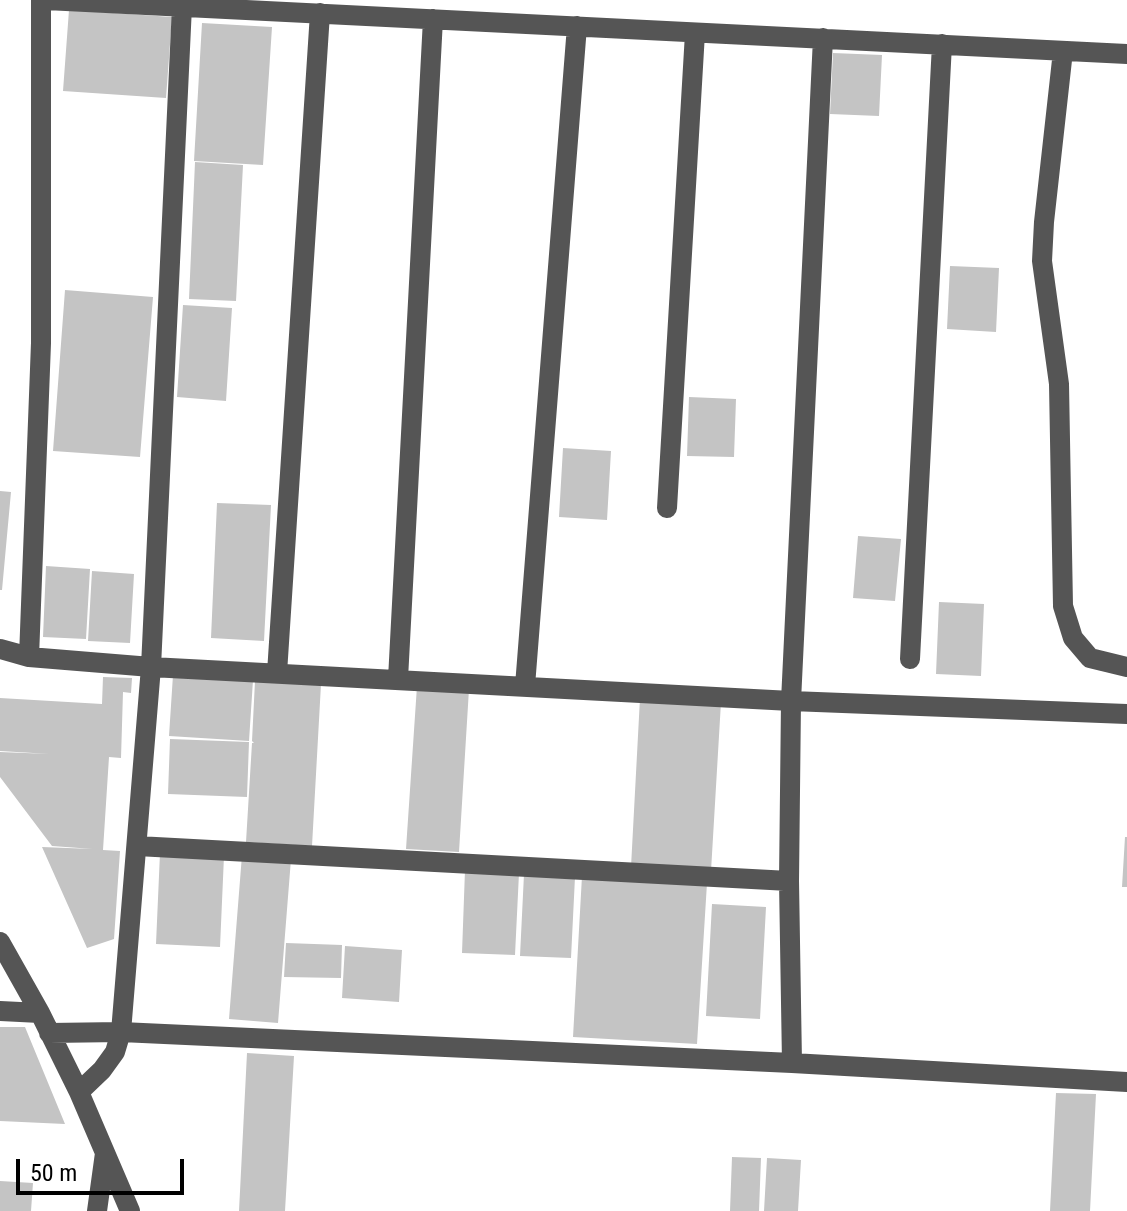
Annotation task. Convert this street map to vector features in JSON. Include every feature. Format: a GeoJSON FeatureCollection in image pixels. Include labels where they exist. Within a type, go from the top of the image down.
{"type":"FeatureCollection","features":[{"type":"Feature","properties":{"kind":"street"},"geometry":{"type":"LineString","coordinates":[[29,657],[41,343],[44,0],[1127,54]]}},
{"type":"Feature","properties":{"kind":"street"},"geometry":{"type":"LineString","coordinates":[[79,1092],[115,1052],[121,1032],[151,667],[182,6]]}},
{"type":"Feature","properties":{"kind":"street"},"geometry":{"type":"LineString","coordinates":[[277,673],[320,13]]}},
{"type":"Feature","properties":{"kind":"street"},"geometry":{"type":"LineString","coordinates":[[398,679],[433,19]]}},
{"type":"Feature","properties":{"kind":"street"},"geometry":{"type":"LineString","coordinates":[[525,686],[577,26]]}},
{"type":"Feature","properties":{"kind":"street"},"geometry":{"type":"LineString","coordinates":[[667,508],[695,33]]}},
{"type":"Feature","properties":{"kind":"street"},"geometry":{"type":"LineString","coordinates":[[792,1063],[789,881],[791,701],[823,38]]}},
{"type":"Feature","properties":{"kind":"street"},"geometry":{"type":"LineString","coordinates":[[910,659],[942,44]]}},
{"type":"Feature","properties":{"kind":"street"},"geometry":{"type":"LineString","coordinates":[[1063,51],[1042,261],[1059,384],[1063,606],[1073,638],[1090,658],[1127,667]]}},
{"type":"Feature","properties":{"kind":"street"},"geometry":{"type":"LineString","coordinates":[[0,649],[29,657],[151,667],[791,701],[1127,714]]}},
{"type":"Feature","properties":{"kind":"street"},"geometry":{"type":"LineString","coordinates":[[137,846],[789,881]]}},
{"type":"Feature","properties":{"kind":"street"},"geometry":{"type":"LineString","coordinates":[[0,942],[79,1092],[130,1211]]}},
{"type":"Feature","properties":{"kind":"street"},"geometry":{"type":"LineString","coordinates":[[0,1011],[40,1013]]}},
{"type":"Feature","properties":{"kind":"street"},"geometry":{"type":"LineString","coordinates":[[49,1033],[121,1032],[1127,1082]]}},
{"type":"Feature","properties":{"kind":"street"},"geometry":{"type":"LineString","coordinates":[[97,1211],[105,1153]]}},
{"type":"Feature","properties":{"kind":"building"},"geometry":{"type":"Polygon","coordinates":[[[69,10],[172,17],[166,98],[63,91],[69,10]]]}},
{"type":"Feature","properties":{"kind":"building"},"geometry":{"type":"Polygon","coordinates":[[[202,23],[272,27],[263,165],[194,161],[202,23]]]}},
{"type":"Feature","properties":{"kind":"building"},"geometry":{"type":"Polygon","coordinates":[[[833,53],[882,55],[879,116],[830,114],[833,53]]]}},
{"type":"Feature","properties":{"kind":"building"},"geometry":{"type":"Polygon","coordinates":[[[195,162],[243,165],[236,301],[189,299],[195,162]]]}},
{"type":"Feature","properties":{"kind":"building"},"geometry":{"type":"Polygon","coordinates":[[[950,266],[999,268],[996,332],[947,329],[950,266]]]}},
{"type":"Feature","properties":{"kind":"building"},"geometry":{"type":"Polygon","coordinates":[[[65,290],[153,297],[140,457],[53,451],[65,290]]]}},
{"type":"Feature","properties":{"kind":"building"},"geometry":{"type":"Polygon","coordinates":[[[183,305],[232,308],[226,401],[177,397],[183,305]]]}},
{"type":"Feature","properties":{"kind":"building"},"geometry":{"type":"Polygon","coordinates":[[[689,397],[736,399],[734,457],[687,456],[689,397]]]}},
{"type":"Feature","properties":{"kind":"building"},"geometry":{"type":"Polygon","coordinates":[[[563,448],[611,451],[607,520],[559,517],[563,448]]]}},
{"type":"Feature","properties":{"kind":"building"},"geometry":{"type":"Polygon","coordinates":[[[0,491],[11,492],[2,590],[0,590],[0,491]]]}},
{"type":"Feature","properties":{"kind":"building"},"geometry":{"type":"Polygon","coordinates":[[[217,503],[271,505],[264,641],[211,638],[217,503]]]}},
{"type":"Feature","properties":{"kind":"building"},"geometry":{"type":"Polygon","coordinates":[[[858,536],[901,539],[895,601],[853,598],[858,536]]]}},
{"type":"Feature","properties":{"kind":"building"},"geometry":{"type":"Polygon","coordinates":[[[46,566],[90,569],[86,639],[43,637],[46,566]]]}},
{"type":"Feature","properties":{"kind":"building"},"geometry":{"type":"Polygon","coordinates":[[[92,571],[134,574],[130,643],[88,641],[92,571]]]}},
{"type":"Feature","properties":{"kind":"building"},"geometry":{"type":"Polygon","coordinates":[[[939,602],[984,604],[981,676],[936,674],[939,602]]]}},
{"type":"Feature","properties":{"kind":"building"},"geometry":{"type":"Polygon","coordinates":[[[173,675],[253,680],[249,741],[169,736],[173,675]]]}},
{"type":"Feature","properties":{"kind":"building"},"geometry":{"type":"Polygon","coordinates":[[[103,677],[132,678],[131,693],[123,692],[121,758],[109,757],[103,850],[120,851],[114,939],[87,948],[42,847],[93,849],[52,846],[0,777],[0,752],[50,754],[0,751],[0,698],[102,704],[103,677]]]}},
{"type":"Feature","properties":{"kind":"building"},"geometry":{"type":"Polygon","coordinates":[[[255,681],[321,684],[312,846],[246,842],[254,743],[255,681]]]}},
{"type":"Feature","properties":{"kind":"building"},"geometry":{"type":"Polygon","coordinates":[[[417,686],[469,689],[459,852],[406,849],[417,686]]]}},
{"type":"Feature","properties":{"kind":"building"},"geometry":{"type":"Polygon","coordinates":[[[640,698],[721,702],[711,871],[631,867],[640,698]]]}},
{"type":"Feature","properties":{"kind":"building"},"geometry":{"type":"Polygon","coordinates":[[[170,739],[249,742],[247,797],[168,794],[170,739]]]}},
{"type":"Feature","properties":{"kind":"building"},"geometry":{"type":"Polygon","coordinates":[[[1125,837],[1127,887],[1122,887],[1125,837]]]}},
{"type":"Feature","properties":{"kind":"building"},"geometry":{"type":"Polygon","coordinates":[[[160,853],[224,856],[220,947],[156,944],[160,853]]]}},
{"type":"Feature","properties":{"kind":"building"},"geometry":{"type":"Polygon","coordinates":[[[242,855],[291,859],[278,1023],[229,1019],[242,855]]]}},
{"type":"Feature","properties":{"kind":"building"},"geometry":{"type":"Polygon","coordinates":[[[465,870],[519,873],[515,955],[462,953],[465,870]]]}},
{"type":"Feature","properties":{"kind":"building"},"geometry":{"type":"Polygon","coordinates":[[[524,874],[575,877],[571,958],[520,956],[524,874]]]}},
{"type":"Feature","properties":{"kind":"building"},"geometry":{"type":"Polygon","coordinates":[[[582,876],[707,883],[697,1044],[573,1037],[582,876]]]}},
{"type":"Feature","properties":{"kind":"building"},"geometry":{"type":"Polygon","coordinates":[[[712,904],[766,907],[760,1019],[706,1016],[712,904]]]}},
{"type":"Feature","properties":{"kind":"building"},"geometry":{"type":"Polygon","coordinates":[[[286,943],[342,945],[341,978],[284,977],[286,943]]]}},
{"type":"Feature","properties":{"kind":"building"},"geometry":{"type":"Polygon","coordinates":[[[345,946],[402,950],[399,1002],[342,998],[345,946]]]}},
{"type":"Feature","properties":{"kind":"building"},"geometry":{"type":"Polygon","coordinates":[[[0,1027],[25,1027],[65,1124],[0,1121],[0,1027]]]}},
{"type":"Feature","properties":{"kind":"building"},"geometry":{"type":"Polygon","coordinates":[[[247,1053],[294,1056],[285,1211],[239,1211],[247,1053]]]}},
{"type":"Feature","properties":{"kind":"building"},"geometry":{"type":"Polygon","coordinates":[[[1056,1093],[1096,1094],[1090,1211],[1050,1211],[1056,1093]]]}},
{"type":"Feature","properties":{"kind":"building"},"geometry":{"type":"Polygon","coordinates":[[[732,1157],[761,1158],[759,1211],[730,1211],[732,1157]]]}},
{"type":"Feature","properties":{"kind":"building"},"geometry":{"type":"Polygon","coordinates":[[[767,1158],[801,1160],[798,1211],[764,1211],[767,1158]]]}},
{"type":"Feature","properties":{"kind":"building"},"geometry":{"type":"Polygon","coordinates":[[[0,1181],[33,1183],[31,1211],[0,1211],[0,1181]]]}}]}
